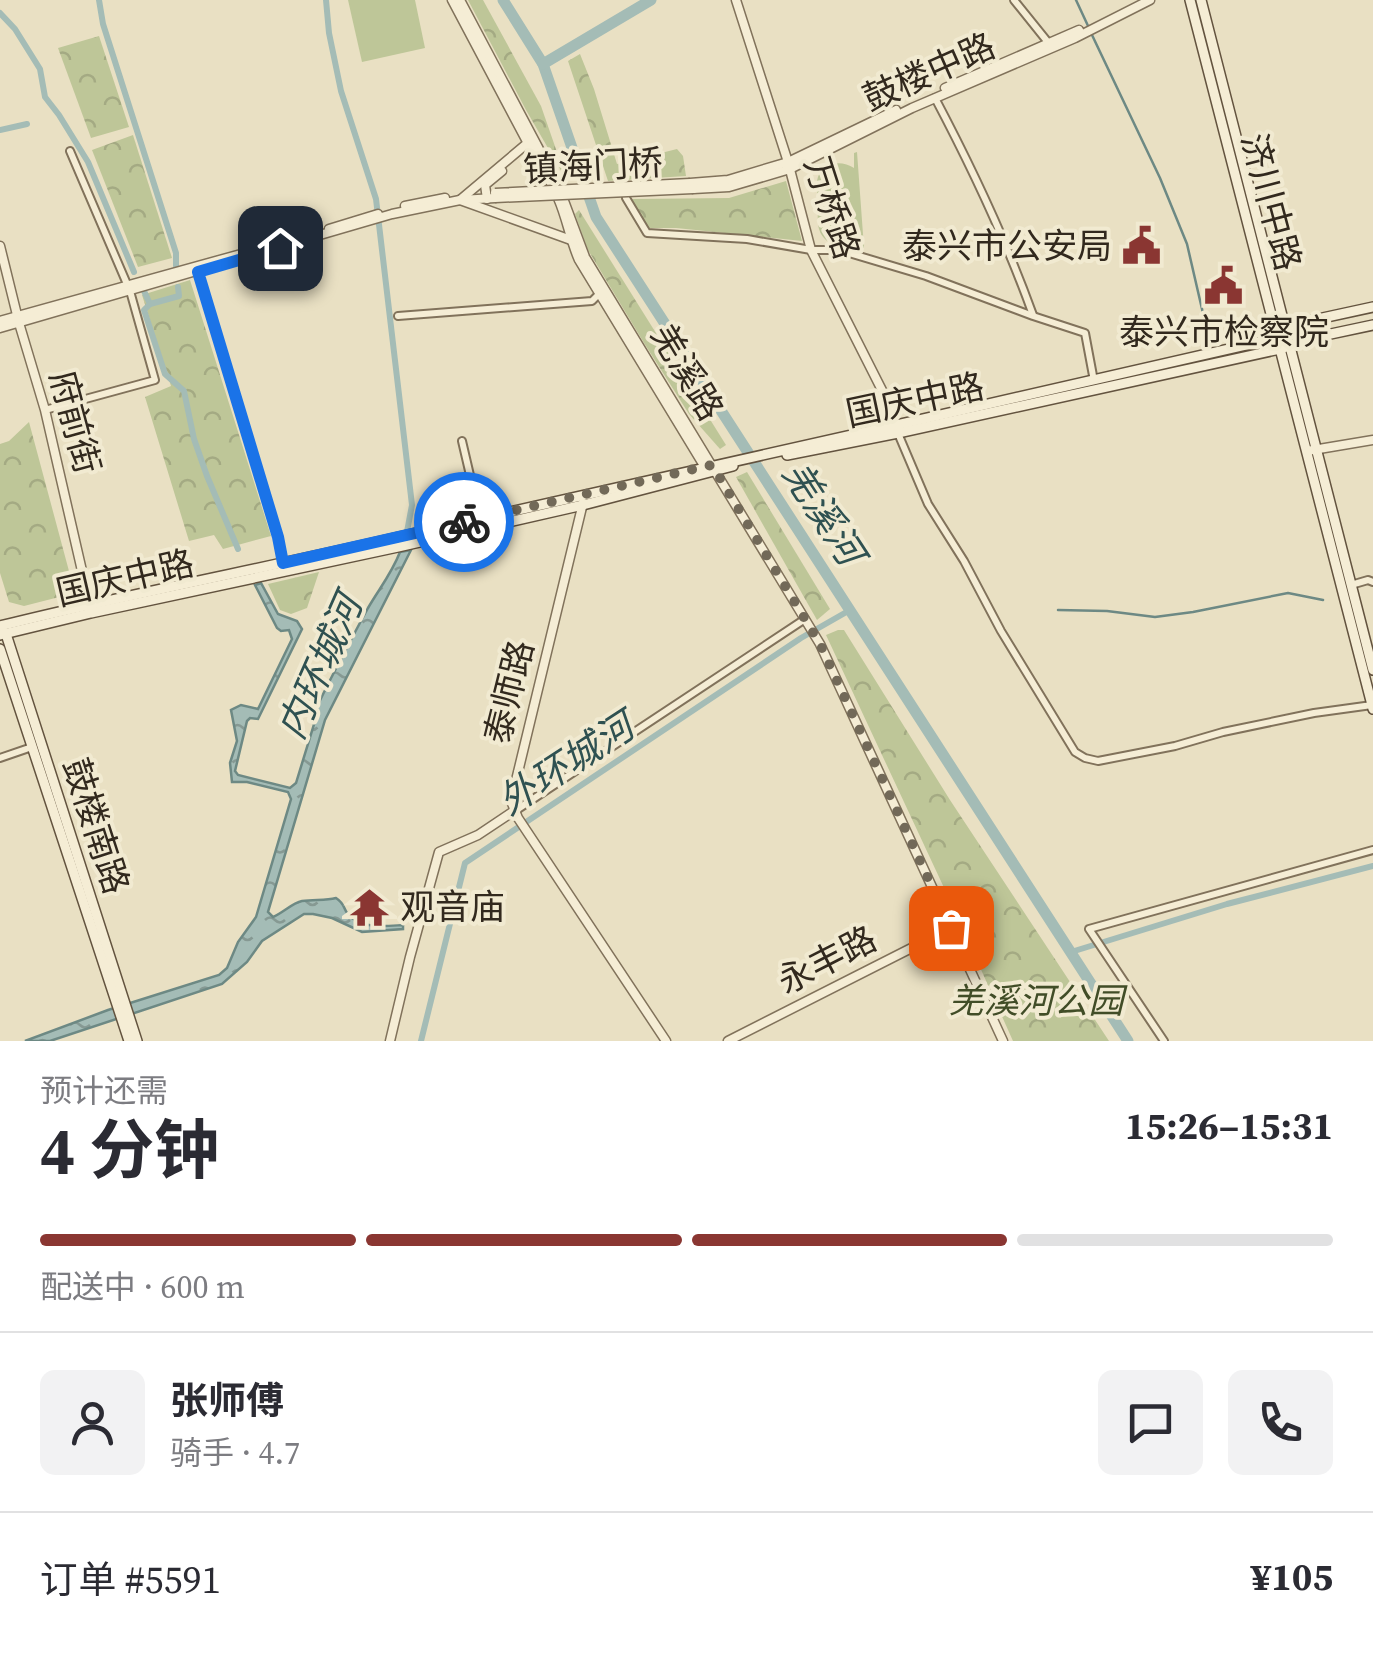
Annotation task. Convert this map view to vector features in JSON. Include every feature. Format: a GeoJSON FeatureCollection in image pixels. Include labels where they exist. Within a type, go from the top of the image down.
{"type":"FeatureCollection","features":[{"type":"Feature","properties":{"kind":"main road","name":"济川中路"},"geometry":{"type":"LineString","coordinates":[[1190,0],[1286,347],[1373,706]]}},
{"type":"Feature","properties":{"kind":"main road","name":"济川中路"},"geometry":{"type":"LineString","coordinates":[[1201,0],[1283,336]]}},
{"type":"Feature","properties":{"kind":"main road","name":"国庆中路"},"geometry":{"type":"LineString","coordinates":[[896,429],[1283,336],[1304,322],[1373,307]]}},
{"type":"Feature","properties":{"kind":"main road","name":"国庆中路"},"geometry":{"type":"LineString","coordinates":[[90,608],[1373,325]]}},
{"type":"Feature","properties":{"kind":"main road","name":"济川中路"},"geometry":{"type":"LineString","coordinates":[[1311,450],[1373,670]]}},
{"type":"Feature","properties":{"kind":"main road","name":"国庆中路"},"geometry":{"type":"LineString","coordinates":[[416,538],[480,518],[584,499]]}},
{"type":"Feature","properties":{"kind":"main road","name":"国庆中路"},"geometry":{"type":"LineString","coordinates":[[2,631],[283,563],[399,542]]}},
{"type":"Feature","properties":{"kind":"main road","name":"鼓楼南路"},"geometry":{"type":"LineString","coordinates":[[2,631],[126,1021],[129,1041]]}},
{"type":"Feature","properties":{"kind":"main road","name":"鼓楼南路"},"geometry":{"type":"LineString","coordinates":[[0,649],[36,746]]}},
{"type":"Feature","properties":{"kind":"main road","name":"鼓楼南路"},"geometry":{"type":"LineString","coordinates":[[126,1021],[137,1041]]}},
{"type":"Feature","properties":{"kind":"street","name":"羌溪路"},"geometry":{"type":"LineString","coordinates":[[456,0],[568,207],[573,240]]}},
{"type":"Feature","properties":{"kind":"street","name":"万桥路"},"geometry":{"type":"LineString","coordinates":[[736,0],[812,250],[893,412],[896,429]]}},
{"type":"Feature","properties":{"kind":"street"},"geometry":{"type":"LineString","coordinates":[[789,165],[918,100],[1050,45],[1014,0]]}},
{"type":"Feature","properties":{"kind":"street","name":"鼓楼中路"},"geometry":{"type":"LineString","coordinates":[[692,186],[728,187],[789,165],[1134,4],[1150,0]]}},
{"type":"Feature","properties":{"kind":"street"},"geometry":{"type":"LineString","coordinates":[[935,98],[975,173],[1033,316]]}},
{"type":"Feature","properties":{"kind":"street","name":"羌溪路"},"geometry":{"type":"LineString","coordinates":[[532,143],[564,210],[573,240],[602,291],[820,644],[1003,1041]]}},
{"type":"Feature","properties":{"kind":"street"},"geometry":{"type":"LineString","coordinates":[[532,143],[485,186],[491,196],[486,206],[557,230],[566,223]]}},
{"type":"Feature","properties":{"kind":"street"},"geometry":{"type":"LineString","coordinates":[[462,198],[532,143]]}},
{"type":"Feature","properties":{"kind":"street"},"geometry":{"type":"LineString","coordinates":[[45,410],[155,380],[129,288],[70,151]]}},
{"type":"Feature","properties":{"kind":"street","name":"镇海门桥"},"geometry":{"type":"LineString","coordinates":[[379,216],[428,200],[692,186]]}},
{"type":"Feature","properties":{"kind":"street"},"geometry":{"type":"LineString","coordinates":[[462,198],[573,240]]}},
{"type":"Feature","properties":{"kind":"street"},"geometry":{"type":"LineString","coordinates":[[626,198],[647,233],[839,250],[980,294],[1086,333],[1094,381]]}},
{"type":"Feature","properties":{"kind":"street"},"geometry":{"type":"LineString","coordinates":[[129,288],[198,272],[379,216]]}},
{"type":"Feature","properties":{"kind":"street"},"geometry":{"type":"LineString","coordinates":[[0,325],[379,216]]}},
{"type":"Feature","properties":{"kind":"street","name":"府前街"},"geometry":{"type":"LineString","coordinates":[[0,246],[45,410],[90,608]]}},
{"type":"Feature","properties":{"kind":"street"},"geometry":{"type":"LineString","coordinates":[[198,272],[283,563]]}},
{"type":"Feature","properties":{"kind":"street"},"geometry":{"type":"LineString","coordinates":[[398,316],[592,301],[602,291]]}},
{"type":"Feature","properties":{"kind":"street"},"geometry":{"type":"LineString","coordinates":[[896,429],[928,504],[1050,712],[1075,752],[1085,758],[1098,761],[1314,713],[1373,706]]}},
{"type":"Feature","properties":{"kind":"street"},"geometry":{"type":"LineString","coordinates":[[1311,450],[1373,440]]}},
{"type":"Feature","properties":{"kind":"street"},"geometry":{"type":"LineString","coordinates":[[462,441],[480,518]]}},
{"type":"Feature","properties":{"kind":"street","name":"泰师路"},"geometry":{"type":"LineString","coordinates":[[516,814],[511,801],[584,499]]}},
{"type":"Feature","properties":{"kind":"street"},"geometry":{"type":"LineString","coordinates":[[1351,585],[1373,582]]}},
{"type":"Feature","properties":{"kind":"street"},"geometry":{"type":"LineString","coordinates":[[390,1041],[439,852],[516,814],[805,619]]}},
{"type":"Feature","properties":{"kind":"street"},"geometry":{"type":"LineString","coordinates":[[0,758],[36,746]]}},
{"type":"Feature","properties":{"kind":"street"},"geometry":{"type":"LineString","coordinates":[[516,814],[666,1041]]}},
{"type":"Feature","properties":{"kind":"street"},"geometry":{"type":"LineString","coordinates":[[1164,1041],[1090,929],[1373,850]]}},
{"type":"Feature","properties":{"kind":"street","name":"永丰路"},"geometry":{"type":"LineString","coordinates":[[728,1041],[951,928]]}},
{"type":"Feature","properties":{"kind":"green space"},"geometry":{"type":"Polygon","coordinates":[[[348,0],[415,0],[425,48],[362,62],[348,0]]]}},
{"type":"Feature","properties":{"kind":"green space"},"geometry":{"type":"Polygon","coordinates":[[[468,0],[483,0],[541,106],[567,181],[526,110],[468,0]]]}},
{"type":"Feature","properties":{"kind":"green space"},"geometry":{"type":"Polygon","coordinates":[[[99,36],[129,127],[91,138],[58,48],[99,36]]]}},
{"type":"Feature","properties":{"kind":"green space"},"geometry":{"type":"Polygon","coordinates":[[[580,54],[617,164],[677,149],[683,156],[686,176],[608,181],[568,61],[580,54]]]}},
{"type":"Feature","properties":{"kind":"green space"},"geometry":{"type":"Polygon","coordinates":[[[133,135],[172,258],[138,267],[92,150],[133,135]]]}},
{"type":"Feature","properties":{"kind":"green space"},"geometry":{"type":"Polygon","coordinates":[[[857,152],[864,248],[860,248],[858,236],[848,242],[831,243],[822,235],[818,223],[819,175],[832,164],[854,168],[857,152]]]}},
{"type":"Feature","properties":{"kind":"green space"},"geometry":{"type":"Polygon","coordinates":[[[786,181],[802,241],[648,228],[632,199],[729,198],[786,181]]]}},
{"type":"Feature","properties":{"kind":"green space"},"geometry":{"type":"Polygon","coordinates":[[[579,210],[726,445],[720,449],[689,414],[588,250],[575,214],[579,210]]]}},
{"type":"Feature","properties":{"kind":"green space"},"geometry":{"type":"Polygon","coordinates":[[[190,280],[271,536],[223,549],[214,535],[189,541],[145,397],[171,386],[142,295],[190,280]]]}},
{"type":"Feature","properties":{"kind":"green space"},"geometry":{"type":"Polygon","coordinates":[[[29,422],[73,586],[67,595],[24,606],[9,602],[0,573],[0,444],[9,441],[29,422]]]}},
{"type":"Feature","properties":{"kind":"green space"},"geometry":{"type":"Polygon","coordinates":[[[747,472],[830,609],[817,620],[736,477],[747,472]]]}},
{"type":"Feature","properties":{"kind":"green space"},"geometry":{"type":"Polygon","coordinates":[[[319,572],[307,608],[291,614],[280,610],[268,584],[319,572]]]}},
{"type":"Feature","properties":{"kind":"green space","name":"羌溪河公园"},"geometry":{"type":"Polygon","coordinates":[[[844,630],[950,800],[1109,1041],[1013,1041],[826,635],[844,630]]]}},
{"type":"Feature","properties":{"kind":"water"},"geometry":{"type":"Polygon","coordinates":[[[411,550],[325,720],[268,912],[273,917],[298,902],[336,898],[349,915],[364,924],[403,925],[403,929],[362,932],[332,918],[304,914],[262,941],[247,962],[222,984],[50,1041],[25,1041],[219,975],[227,968],[238,942],[256,917],[291,799],[288,792],[232,782],[230,763],[237,741],[231,710],[241,705],[258,709],[292,639],[289,630],[277,628],[255,585],[261,583],[278,614],[297,621],[302,629],[258,719],[247,721],[235,771],[290,788],[296,783],[315,721],[313,715],[333,675],[400,552],[411,550]]]}},
{"type":"Feature","properties":{"kind":"waterway"},"geometry":{"type":"LineString","coordinates":[[99,0],[103,24],[176,253],[176,266]]}},
{"type":"Feature","properties":{"kind":"waterway","name":"内环城河"},"geometry":{"type":"LineString","coordinates":[[326,0],[341,91],[376,199],[412,505],[406,537]]}},
{"type":"Feature","properties":{"kind":"waterway","name":"羌溪河"},"geometry":{"type":"LineString","coordinates":[[503,0],[543,64],[596,217],[1128,1041]]}},
{"type":"Feature","properties":{"kind":"waterway"},"geometry":{"type":"LineString","coordinates":[[543,64],[651,0]]}},
{"type":"Feature","properties":{"kind":"waterway"},"geometry":{"type":"LineString","coordinates":[[1076,0],[1089,28]]}},
{"type":"Feature","properties":{"kind":"waterway"},"geometry":{"type":"LineString","coordinates":[[0,13],[40,69],[45,97],[88,162],[134,272]]}},
{"type":"Feature","properties":{"kind":"waterway"},"geometry":{"type":"LineString","coordinates":[[1092,35],[1187,244],[1208,335]]}},
{"type":"Feature","properties":{"kind":"waterway"},"geometry":{"type":"LineString","coordinates":[[0,130],[27,124]]}},
{"type":"Feature","properties":{"kind":"waterway"},"geometry":{"type":"LineString","coordinates":[[150,304],[179,296],[178,287]]}},
{"type":"Feature","properties":{"kind":"waterway"},"geometry":{"type":"LineString","coordinates":[[144,291],[150,304],[144,310],[165,374],[184,391],[194,439],[238,549]]}},
{"type":"Feature","properties":{"kind":"waterway"},"geometry":{"type":"LineString","coordinates":[[1058,610],[1155,617],[1288,593],[1323,600]]}},
{"type":"Feature","properties":{"kind":"waterway","name":"外环城河"},"geometry":{"type":"LineString","coordinates":[[421,1041],[465,863],[801,638],[850,610]]}},
{"type":"Feature","properties":{"kind":"waterway"},"geometry":{"type":"LineString","coordinates":[[1071,952],[1227,904],[1373,866]]}},
{"type":"Feature","properties":{"kind":"way so far"},"geometry":{"type":"LineString","coordinates":[[464,522],[712,465],[820,644],[951,928]]}},
{"type":"Feature","properties":{"kind":"place","name":"泰兴市公安局"},"geometry":{"type":"Point","coordinates":[1142,246]}},
{"type":"Feature","properties":{"kind":"place","name":"泰兴市检察院"},"geometry":{"type":"Point","coordinates":[1224,285]}},
{"type":"Feature","properties":{"kind":"place","name":"观音庙"},"geometry":{"type":"Point","coordinates":[370,907]}},
{"type":"Feature","properties":{"kind":"route"},"geometry":{"type":"LineString","coordinates":[[280,248],[198,272],[283,563],[464,522]]}}]}
